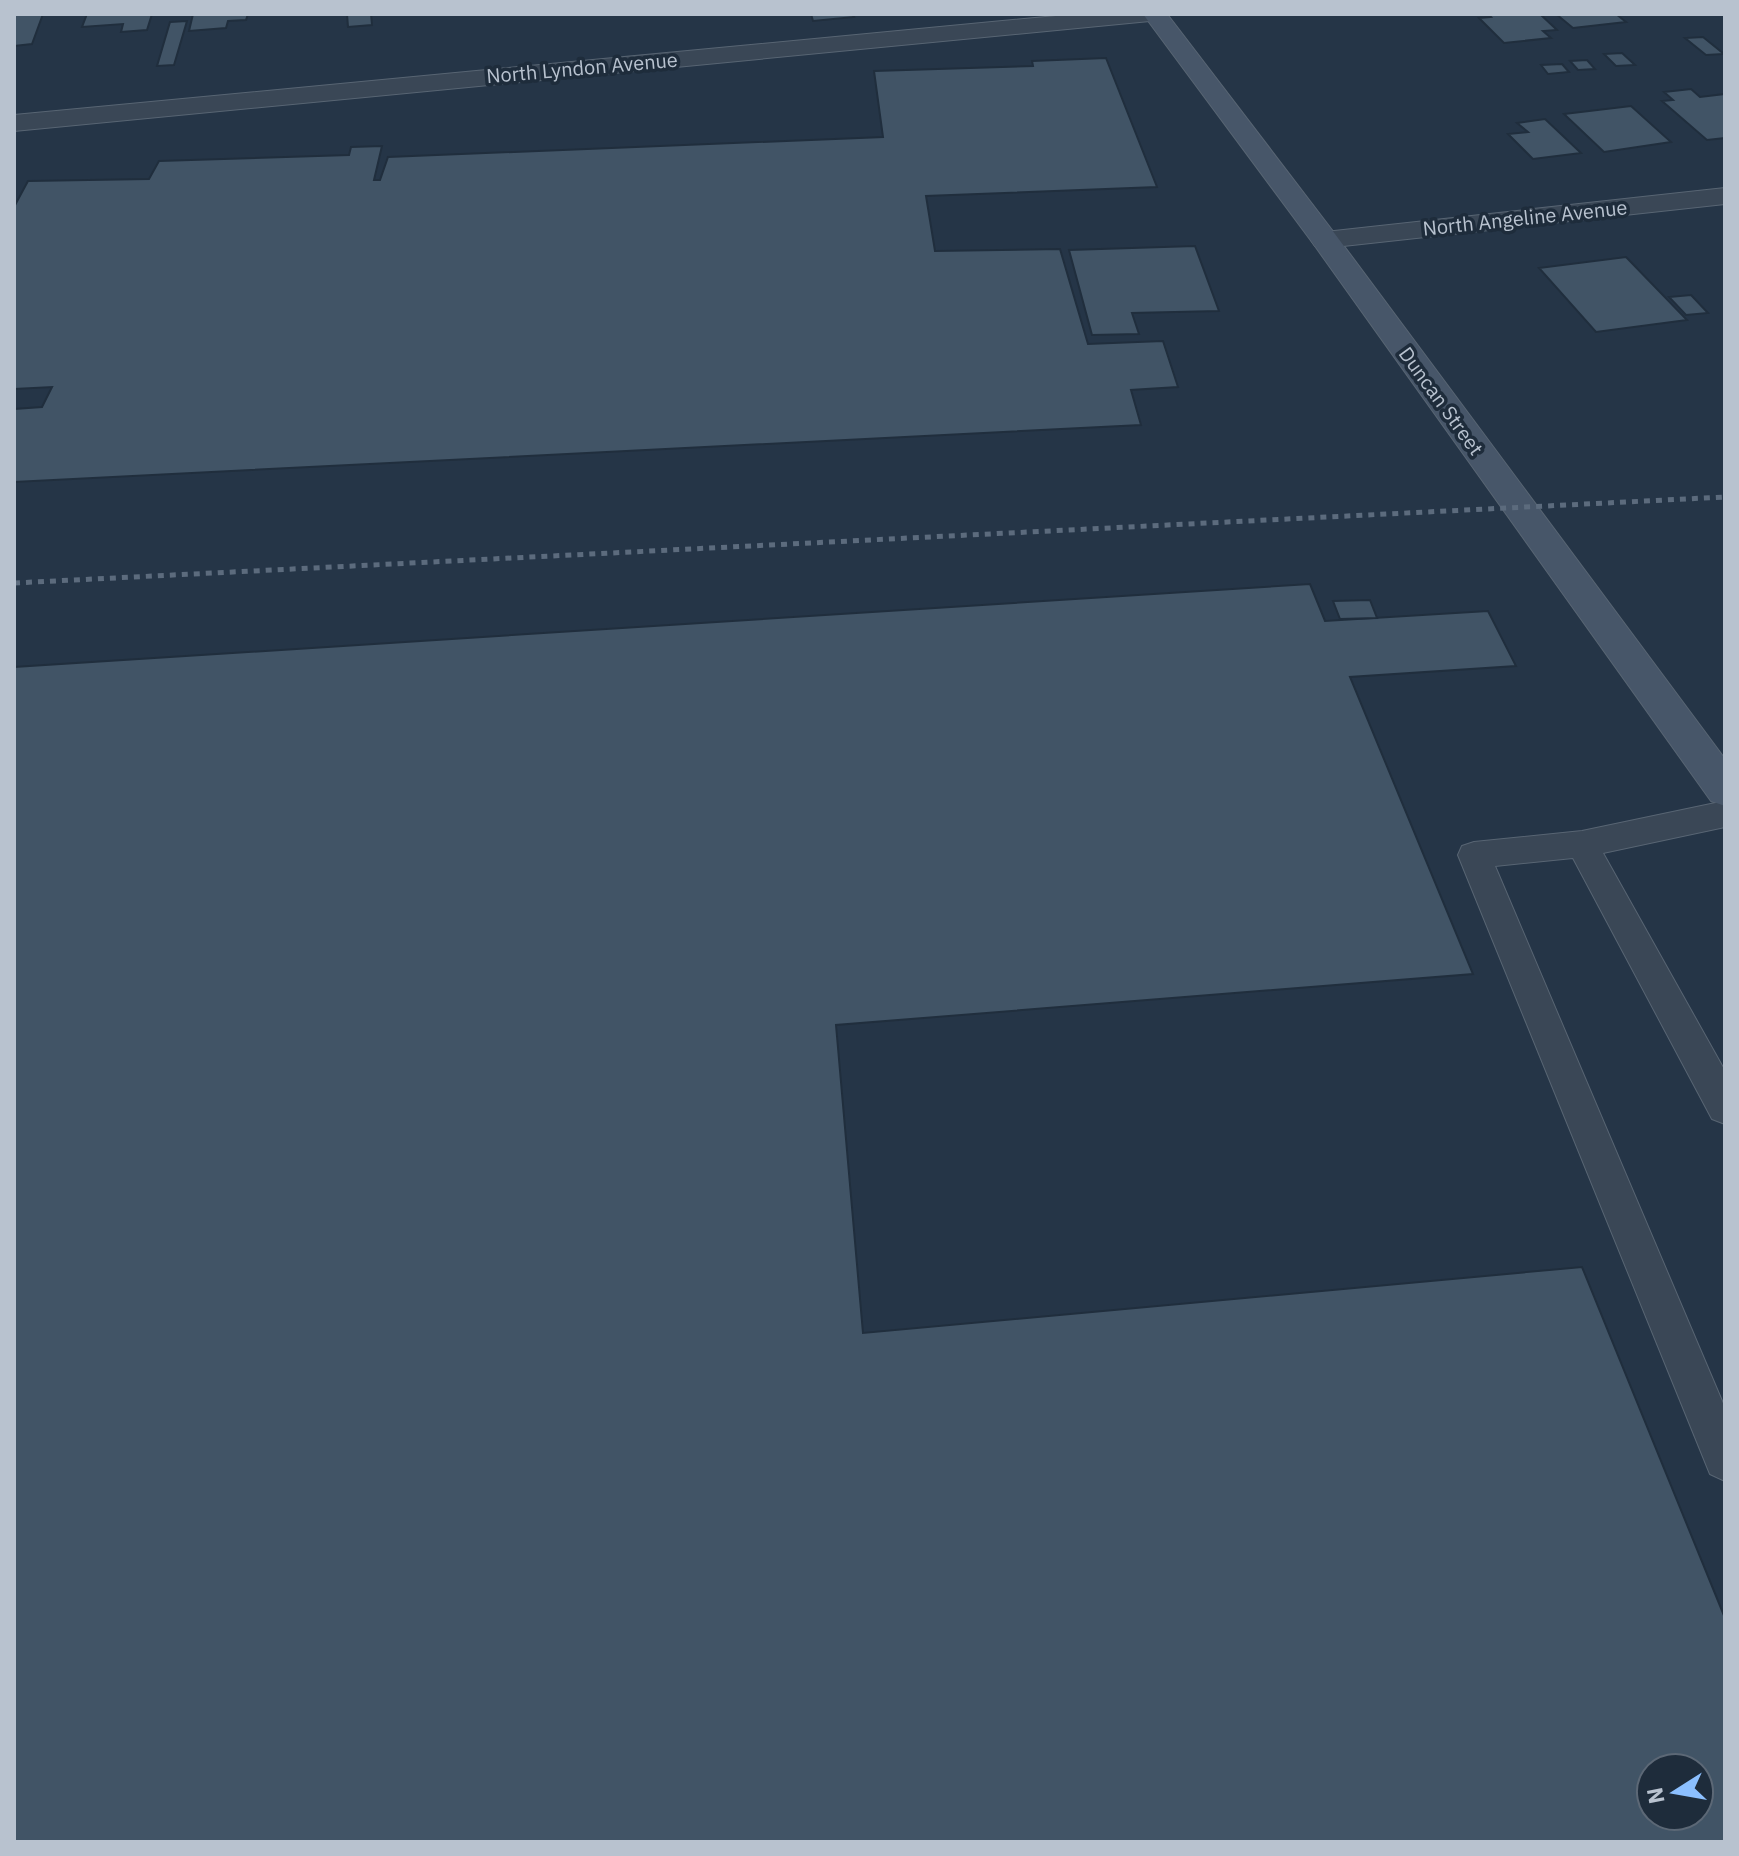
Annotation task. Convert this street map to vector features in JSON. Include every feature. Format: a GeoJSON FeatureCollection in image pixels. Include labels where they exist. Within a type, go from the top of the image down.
{"type":"FeatureCollection","features":[{"type":"Feature","properties":{"kind":"street","name":"North Lyndon Avenue"},"geometry":{"type":"LineString","coordinates":[[14,123],[1152,14]]}},
{"type":"Feature","properties":{"kind":"street","name":"Duncan Street"},"geometry":{"type":"LineString","coordinates":[[1152,14],[1325,240],[1725,790]]}},
{"type":"Feature","properties":{"kind":"street","name":"North Angeline Avenue"},"geometry":{"type":"LineString","coordinates":[[1325,240],[1725,196]]}},
{"type":"Feature","properties":{"kind":"lane"},"geometry":{"type":"LineString","coordinates":[[1725,814],[1582,844],[1474,855],[1725,1459]]}},
{"type":"Feature","properties":{"kind":"lane"},"geometry":{"type":"LineString","coordinates":[[1582,844],[1714,1065],[1725,1107]]}},
{"type":"Feature","properties":{"kind":"building"},"geometry":{"type":"Polygon","coordinates":[[[43,14],[32,44],[14,46],[14,15],[43,14]]]}},
{"type":"Feature","properties":{"kind":"building"},"geometry":{"type":"Polygon","coordinates":[[[87,14],[152,14],[147,30],[121,32],[123,24],[82,27],[87,14]]]}},
{"type":"Feature","properties":{"kind":"building"},"geometry":{"type":"Polygon","coordinates":[[[193,14],[248,14],[246,20],[228,21],[226,28],[189,31],[193,14]]]}},
{"type":"Feature","properties":{"kind":"building"},"geometry":{"type":"Polygon","coordinates":[[[347,14],[371,14],[372,25],[348,27],[347,14]]]}},
{"type":"Feature","properties":{"kind":"building"},"geometry":{"type":"Polygon","coordinates":[[[811,14],[852,14],[854,17],[813,21],[811,14]]]}},
{"type":"Feature","properties":{"kind":"building"},"geometry":{"type":"Polygon","coordinates":[[[1488,14],[1540,14],[1557,30],[1543,31],[1551,38],[1504,43],[1479,18],[1491,17],[1488,14]]]}},
{"type":"Feature","properties":{"kind":"building"},"geometry":{"type":"Polygon","coordinates":[[[1556,14],[1616,14],[1626,22],[1573,28],[1556,14]]]}},
{"type":"Feature","properties":{"kind":"building"},"geometry":{"type":"Polygon","coordinates":[[[187,21],[174,65],[157,66],[170,22],[187,21]]]}},
{"type":"Feature","properties":{"kind":"building"},"geometry":{"type":"Polygon","coordinates":[[[1703,37],[1724,54],[1706,55],[1685,38],[1703,37]]]}},
{"type":"Feature","properties":{"kind":"building"},"geometry":{"type":"Polygon","coordinates":[[[1622,53],[1635,65],[1616,66],[1604,54],[1622,53]]]}},
{"type":"Feature","properties":{"kind":"building"},"geometry":{"type":"Polygon","coordinates":[[[1106,58],[1157,187],[926,196],[935,251],[1060,249],[1088,344],[1163,341],[1178,387],[1131,390],[1141,425],[14,482],[14,409],[42,407],[52,387],[14,389],[14,207],[28,181],[149,179],[159,161],[349,155],[351,147],[382,146],[374,180],[380,180],[388,157],[883,137],[874,71],[1033,66],[1032,61],[1106,58]]]}},
{"type":"Feature","properties":{"kind":"building"},"geometry":{"type":"Polygon","coordinates":[[[1587,60],[1595,69],[1578,70],[1570,61],[1587,60]]]}},
{"type":"Feature","properties":{"kind":"building"},"geometry":{"type":"Polygon","coordinates":[[[1562,64],[1569,72],[1548,74],[1541,65],[1562,64]]]}},
{"type":"Feature","properties":{"kind":"building"},"geometry":{"type":"Polygon","coordinates":[[[1691,89],[1700,97],[1725,94],[1725,138],[1707,140],[1662,101],[1673,100],[1664,92],[1691,89]]]}},
{"type":"Feature","properties":{"kind":"building"},"geometry":{"type":"Polygon","coordinates":[[[1631,106],[1671,142],[1604,152],[1564,114],[1631,106]]]}},
{"type":"Feature","properties":{"kind":"building"},"geometry":{"type":"Polygon","coordinates":[[[1545,119],[1581,153],[1533,159],[1508,134],[1528,132],[1517,123],[1545,119]]]}},
{"type":"Feature","properties":{"kind":"building"},"geometry":{"type":"Polygon","coordinates":[[[1195,246],[1219,311],[1132,313],[1139,334],[1092,335],[1069,250],[1195,246]]]}},
{"type":"Feature","properties":{"kind":"building"},"geometry":{"type":"Polygon","coordinates":[[[1626,257],[1687,320],[1596,332],[1539,268],[1626,257]]]}},
{"type":"Feature","properties":{"kind":"building"},"geometry":{"type":"Polygon","coordinates":[[[1691,295],[1708,313],[1686,315],[1669,297],[1691,295]]]}},
{"type":"Feature","properties":{"kind":"building"},"geometry":{"type":"Polygon","coordinates":[[[1310,584],[1325,621],[1488,611],[1516,666],[1350,677],[1473,974],[836,1025],[863,1333],[1582,1267],[1725,1618],[1725,1842],[14,1842],[14,667],[1310,584]]]}},
{"type":"Feature","properties":{"kind":"building"},"geometry":{"type":"Polygon","coordinates":[[[1370,600],[1377,618],[1340,619],[1333,601],[1370,600]]]}},
{"type":"Feature","properties":{"kind":"railway"},"geometry":{"type":"LineString","coordinates":[[14,583],[1725,497]]}}]}
